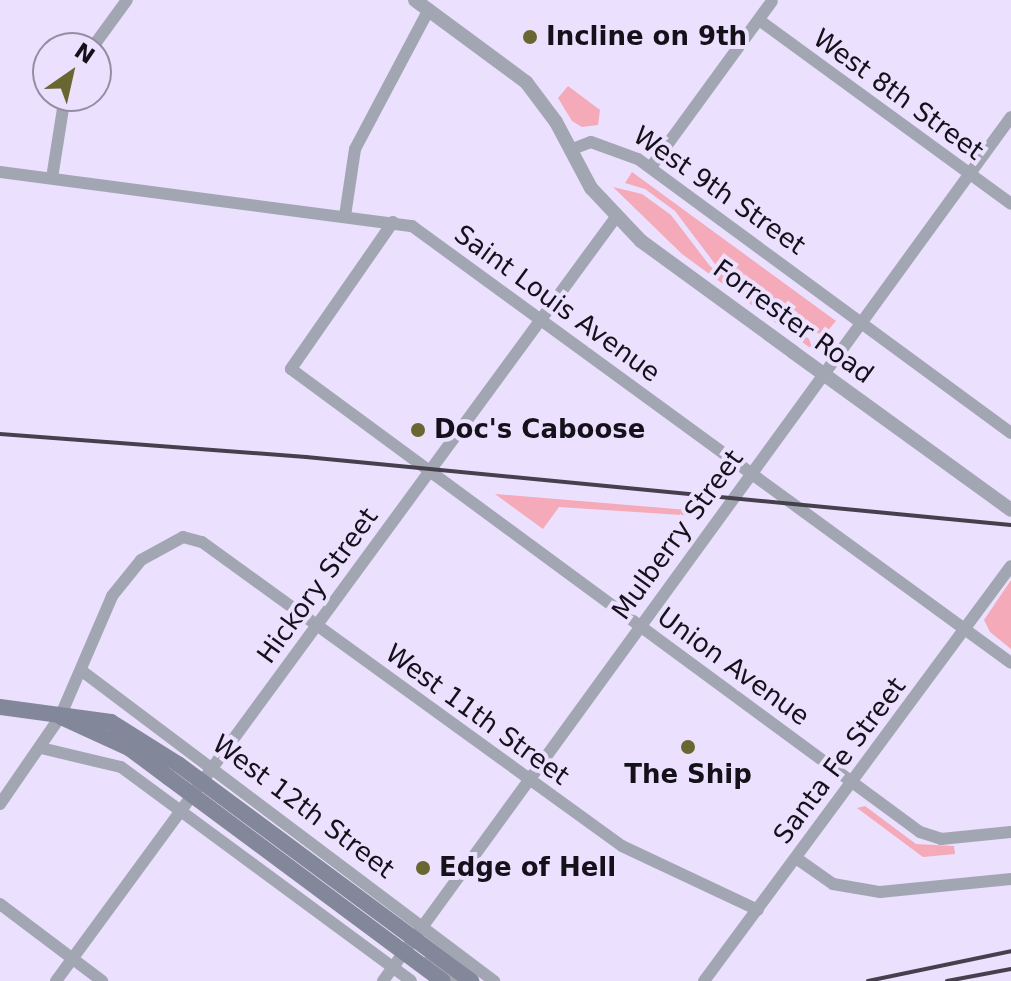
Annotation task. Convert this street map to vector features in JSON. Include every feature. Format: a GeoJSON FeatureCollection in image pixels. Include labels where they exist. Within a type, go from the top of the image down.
{"type":"FeatureCollection","features":[{"type":"Feature","properties":{"kind":"main road","name":"West 12th Street"},"geometry":{"type":"LineString","coordinates":[[0,707],[60,717],[173,770],[471,981]]}},
{"type":"Feature","properties":{"kind":"main road","name":"West 12th Street"},"geometry":{"type":"LineString","coordinates":[[173,770],[443,981]]}},
{"type":"Feature","properties":{"kind":"street"},"geometry":{"type":"LineString","coordinates":[[104,32],[127,0]]}},
{"type":"Feature","properties":{"kind":"street"},"geometry":{"type":"LineString","coordinates":[[415,0],[526,82],[570,150]]}},
{"type":"Feature","properties":{"kind":"street"},"geometry":{"type":"LineString","coordinates":[[651,167],[772,1]]}},
{"type":"Feature","properties":{"kind":"street"},"geometry":{"type":"LineString","coordinates":[[345,216],[355,149],[429,9]]}},
{"type":"Feature","properties":{"kind":"street","name":"West 8th Street"},"geometry":{"type":"LineString","coordinates":[[759,20],[1011,204]]}},
{"type":"Feature","properties":{"kind":"street"},"geometry":{"type":"LineString","coordinates":[[52,178],[62,112]]}},
{"type":"Feature","properties":{"kind":"street","name":"Mulberry Street"},"geometry":{"type":"LineString","coordinates":[[383,981],[1011,117]]}},
{"type":"Feature","properties":{"kind":"street","name":"West 9th Street"},"geometry":{"type":"LineString","coordinates":[[570,150],[591,142],[614,146],[651,167],[1011,433]]}},
{"type":"Feature","properties":{"kind":"street","name":"Forrester Road"},"geometry":{"type":"LineString","coordinates":[[570,150],[591,188],[616,217],[793,352],[1011,510]]}},
{"type":"Feature","properties":{"kind":"street","name":"Saint Louis Avenue"},"geometry":{"type":"LineString","coordinates":[[0,172],[412,226],[1011,663]]}},
{"type":"Feature","properties":{"kind":"street","name":"Hickory Street"},"geometry":{"type":"LineString","coordinates":[[56,981],[616,217]]}},
{"type":"Feature","properties":{"kind":"street","name":"Union Avenue"},"geometry":{"type":"LineString","coordinates":[[393,222],[291,369],[431,469],[920,832],[941,839],[1011,832]]}},
{"type":"Feature","properties":{"kind":"street","name":"West 11th Street"},"geometry":{"type":"LineString","coordinates":[[82,671],[112,596],[141,560],[183,537],[202,542],[527,779],[653,865],[758,910]]}},
{"type":"Feature","properties":{"kind":"street","name":"Santa Fe Street"},"geometry":{"type":"LineString","coordinates":[[704,981],[1011,566]]}},
{"type":"Feature","properties":{"kind":"street"},"geometry":{"type":"LineString","coordinates":[[0,804],[41,748],[82,671]]}},
{"type":"Feature","properties":{"kind":"street","name":"West 12th Street"},"geometry":{"type":"LineString","coordinates":[[82,671],[494,981]]}},
{"type":"Feature","properties":{"kind":"street"},"geometry":{"type":"LineString","coordinates":[[41,748],[121,767],[411,981]]}},
{"type":"Feature","properties":{"kind":"street"},"geometry":{"type":"LineString","coordinates":[[197,789],[457,981]]}},
{"type":"Feature","properties":{"kind":"street"},"geometry":{"type":"LineString","coordinates":[[796,858],[833,884],[880,892],[1011,879]]}},
{"type":"Feature","properties":{"kind":"street"},"geometry":{"type":"LineString","coordinates":[[0,904],[102,981]]}},
{"type":"Feature","properties":{"kind":"shaded area"},"geometry":{"type":"Polygon","coordinates":[[[568,86],[600,110],[598,125],[582,127],[572,121],[558,98],[568,86]]]}},
{"type":"Feature","properties":{"kind":"shaded area"},"geometry":{"type":"Polygon","coordinates":[[[632,172],[836,321],[825,334],[808,332],[715,264],[675,211],[645,189],[625,183],[632,172]]]}},
{"type":"Feature","properties":{"kind":"shaded area"},"geometry":{"type":"Polygon","coordinates":[[[613,187],[642,194],[671,215],[710,266],[809,339],[813,350],[682,254],[613,187]]]}},
{"type":"Feature","properties":{"kind":"shaded area"},"geometry":{"type":"Polygon","coordinates":[[[495,494],[700,511],[697,516],[559,507],[543,529],[495,494]]]}},
{"type":"Feature","properties":{"kind":"shaded area"},"geometry":{"type":"Polygon","coordinates":[[[1011,580],[1011,649],[990,632],[984,620],[1011,580]]]}},
{"type":"Feature","properties":{"kind":"shaded area"},"geometry":{"type":"Polygon","coordinates":[[[865,806],[916,844],[954,846],[955,854],[923,857],[857,808],[865,806]]]}},
{"type":"Feature","properties":{"kind":"railway"},"geometry":{"type":"LineString","coordinates":[[0,434],[306,457],[1011,525]]}},
{"type":"Feature","properties":{"kind":"railway"},"geometry":{"type":"LineString","coordinates":[[868,981],[1011,951]]}},
{"type":"Feature","properties":{"kind":"railway"},"geometry":{"type":"LineString","coordinates":[[947,981],[1011,969]]}},
{"type":"Feature","properties":{"kind":"place","name":"Incline on 9th"},"geometry":{"type":"Point","coordinates":[530,37]}},
{"type":"Feature","properties":{"kind":"place","name":"Doc's Caboose"},"geometry":{"type":"Point","coordinates":[418,430]}},
{"type":"Feature","properties":{"kind":"place","name":"The Ship"},"geometry":{"type":"Point","coordinates":[688,747]}},
{"type":"Feature","properties":{"kind":"place","name":"Edge of Hell"},"geometry":{"type":"Point","coordinates":[423,868]}}]}
